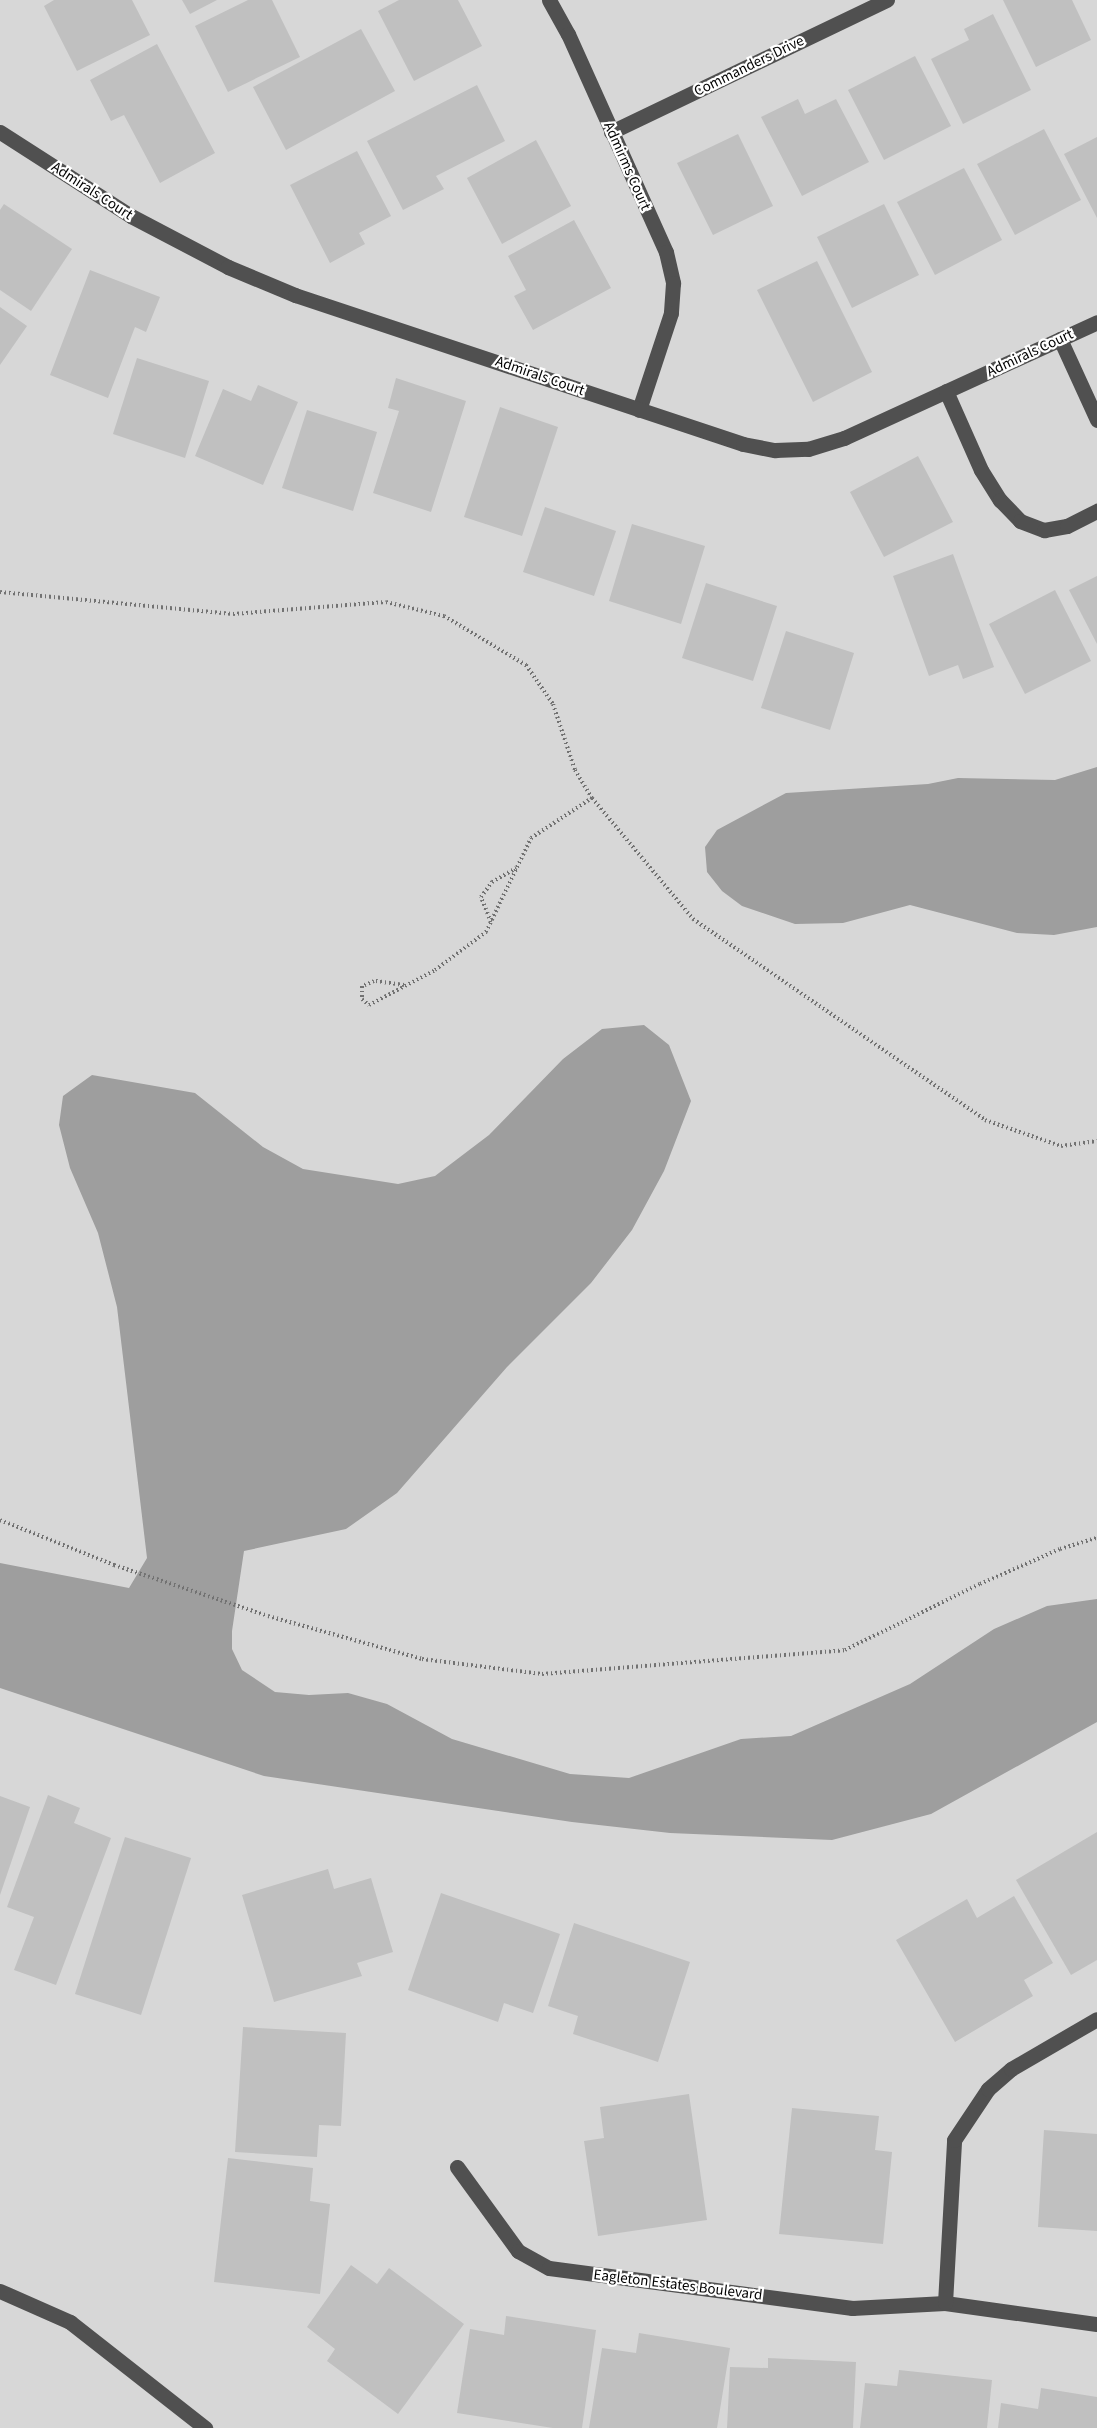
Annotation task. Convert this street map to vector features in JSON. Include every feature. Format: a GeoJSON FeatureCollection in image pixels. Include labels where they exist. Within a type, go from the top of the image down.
{"type":"FeatureCollection","features":[{"type":"Feature","properties":{"kind":"street","name":"Admirms Court"},"geometry":{"type":"LineString","coordinates":[[549,0],[666,252],[673,283],[670,313],[639,410]]}},
{"type":"Feature","properties":{"kind":"street","name":"Commanders Drive"},"geometry":{"type":"LineString","coordinates":[[611,132],[887,0]]}},
{"type":"Feature","properties":{"kind":"street","name":"Admirals Court"},"geometry":{"type":"LineString","coordinates":[[0,132],[131,216],[228,267],[295,294],[639,410],[743,444],[775,450],[808,448],[844,438],[1097,322]]}},
{"type":"Feature","properties":{"kind":"street"},"geometry":{"type":"LineString","coordinates":[[1060,339],[1097,420]]}},
{"type":"Feature","properties":{"kind":"street"},"geometry":{"type":"LineString","coordinates":[[945,391],[981,470],[1000,500],[1020,521],[1044,530],[1067,526],[1097,510]]}},
{"type":"Feature","properties":{"kind":"street"},"geometry":{"type":"LineString","coordinates":[[945,2303],[954,2140],[988,2089],[1011,2069],[1097,2019]]}},
{"type":"Feature","properties":{"kind":"street","name":"Eagleton Estates Boulevard"},"geometry":{"type":"LineString","coordinates":[[457,2167],[518,2251],[549,2268],[852,2308],[913,2302],[945,2303],[1097,2324]]}},
{"type":"Feature","properties":{"kind":"street"},"geometry":{"type":"LineString","coordinates":[[0,2291],[39,2306],[79,2329],[205,2428]]}},
{"type":"Feature","properties":{"kind":"path"},"geometry":{"type":"LineString","coordinates":[[0,592],[233,614],[386,602],[444,616],[526,664],[553,704],[575,770],[592,798],[693,919],[985,1120],[1061,1146],[1097,1141]]}},
{"type":"Feature","properties":{"kind":"path"},"geometry":{"type":"LineString","coordinates":[[404,985],[375,981],[362,986],[362,999],[369,1005],[435,970],[486,932],[531,838],[592,798]]}},
{"type":"Feature","properties":{"kind":"path"},"geometry":{"type":"LineString","coordinates":[[491,922],[481,897],[492,882],[517,868]]}},
{"type":"Feature","properties":{"kind":"path"},"geometry":{"type":"LineString","coordinates":[[0,1520],[114,1565],[268,1616],[422,1659],[542,1674],[846,1650],[980,1584],[1060,1549],[1097,1538]]}},
{"type":"Feature","properties":{"kind":"shaded area"},"geometry":{"type":"Polygon","coordinates":[[[0,0],[1097,0],[1097,2428],[0,2428],[0,0]]]}},
{"type":"Feature","properties":{"kind":"shaded area"},"geometry":{"type":"Polygon","coordinates":[[[1097,767],[1097,927],[1054,935],[1017,933],[910,905],[843,923],[795,924],[742,906],[722,891],[707,872],[705,847],[717,830],[786,793],[928,784],[958,778],[1055,780],[1097,767]]]}},
{"type":"Feature","properties":{"kind":"shaded area"},"geometry":{"type":"Polygon","coordinates":[[[644,1025],[669,1045],[691,1101],[664,1171],[632,1230],[591,1283],[507,1367],[397,1493],[346,1529],[244,1551],[232,1631],[232,1649],[242,1670],[275,1692],[309,1695],[348,1693],[387,1704],[452,1739],[570,1774],[629,1778],[741,1739],[791,1736],[910,1684],[994,1629],[1047,1606],[1097,1599],[1097,1722],[931,1814],[832,1840],[670,1833],[572,1822],[264,1776],[0,1688],[0,1563],[129,1588],[147,1558],[117,1307],[98,1233],[70,1168],[59,1125],[63,1096],[92,1075],[195,1093],[263,1147],[303,1169],[398,1184],[435,1176],[489,1135],[563,1059],[602,1029],[644,1025]]]}},
{"type":"Feature","properties":{"kind":"building"},"geometry":{"type":"Polygon","coordinates":[[[54,0],[132,0],[150,35],[77,71],[44,6],[54,0]]]}},
{"type":"Feature","properties":{"kind":"building"},"geometry":{"type":"Polygon","coordinates":[[[182,0],[217,0],[190,14],[182,0]]]}},
{"type":"Feature","properties":{"kind":"building"},"geometry":{"type":"Polygon","coordinates":[[[248,0],[272,0],[300,57],[228,92],[195,26],[248,0]]]}},
{"type":"Feature","properties":{"kind":"building"},"geometry":{"type":"Polygon","coordinates":[[[399,0],[458,0],[482,46],[414,81],[378,11],[399,0]]]}},
{"type":"Feature","properties":{"kind":"building"},"geometry":{"type":"Polygon","coordinates":[[[1003,0],[1072,0],[1091,40],[1036,67],[1003,0]]]}},
{"type":"Feature","properties":{"kind":"building"},"geometry":{"type":"Polygon","coordinates":[[[993,14],[1031,90],[963,124],[931,59],[969,40],[964,29],[993,14]]]}},
{"type":"Feature","properties":{"kind":"building"},"geometry":{"type":"Polygon","coordinates":[[[361,29],[395,91],[286,150],[253,87],[361,29]]]}},
{"type":"Feature","properties":{"kind":"building"},"geometry":{"type":"Polygon","coordinates":[[[157,44],[215,153],[160,183],[124,115],[111,121],[90,80],[157,44]]]}},
{"type":"Feature","properties":{"kind":"building"},"geometry":{"type":"Polygon","coordinates":[[[915,56],[951,126],[884,160],[848,90],[915,56]]]}},
{"type":"Feature","properties":{"kind":"building"},"geometry":{"type":"Polygon","coordinates":[[[477,85],[505,141],[436,176],[444,189],[403,210],[367,141],[477,85]]]}},
{"type":"Feature","properties":{"kind":"building"},"geometry":{"type":"Polygon","coordinates":[[[798,99],[805,114],[836,99],[869,162],[802,196],[761,117],[798,99]]]}},
{"type":"Feature","properties":{"kind":"building"},"geometry":{"type":"Polygon","coordinates":[[[1044,129],[1081,200],[1015,235],[977,164],[1044,129]]]}},
{"type":"Feature","properties":{"kind":"building"},"geometry":{"type":"Polygon","coordinates":[[[738,134],[773,206],[713,235],[677,163],[738,134]]]}},
{"type":"Feature","properties":{"kind":"building"},"geometry":{"type":"Polygon","coordinates":[[[1097,137],[1097,218],[1064,154],[1097,137]]]}},
{"type":"Feature","properties":{"kind":"building"},"geometry":{"type":"Polygon","coordinates":[[[536,140],[571,206],[502,244],[467,178],[536,140]]]}},
{"type":"Feature","properties":{"kind":"building"},"geometry":{"type":"Polygon","coordinates":[[[357,151],[391,216],[359,233],[365,244],[330,263],[290,185],[357,151]]]}},
{"type":"Feature","properties":{"kind":"building"},"geometry":{"type":"Polygon","coordinates":[[[964,168],[1002,240],[935,275],[897,202],[964,168]]]}},
{"type":"Feature","properties":{"kind":"building"},"geometry":{"type":"Polygon","coordinates":[[[4,204],[72,249],[31,311],[0,290],[0,210],[4,204]]]}},
{"type":"Feature","properties":{"kind":"building"},"geometry":{"type":"Polygon","coordinates":[[[884,204],[919,275],[852,308],[817,237],[884,204]]]}},
{"type":"Feature","properties":{"kind":"building"},"geometry":{"type":"Polygon","coordinates":[[[574,220],[611,288],[533,330],[514,296],[526,290],[508,256],[574,220]]]}},
{"type":"Feature","properties":{"kind":"building"},"geometry":{"type":"Polygon","coordinates":[[[817,261],[872,372],[813,402],[757,290],[817,261]]]}},
{"type":"Feature","properties":{"kind":"building"},"geometry":{"type":"Polygon","coordinates":[[[90,270],[160,297],[146,332],[135,327],[108,398],[50,375],[90,270]]]}},
{"type":"Feature","properties":{"kind":"building"},"geometry":{"type":"Polygon","coordinates":[[[0,307],[27,326],[0,365],[0,307]]]}},
{"type":"Feature","properties":{"kind":"building"},"geometry":{"type":"Polygon","coordinates":[[[137,358],[209,381],[185,458],[113,434],[137,358]]]}},
{"type":"Feature","properties":{"kind":"building"},"geometry":{"type":"Polygon","coordinates":[[[396,378],[466,401],[431,512],[373,493],[399,411],[388,408],[396,378]]]}},
{"type":"Feature","properties":{"kind":"building"},"geometry":{"type":"Polygon","coordinates":[[[258,385],[298,402],[263,485],[195,456],[223,389],[251,401],[258,385]]]}},
{"type":"Feature","properties":{"kind":"building"},"geometry":{"type":"Polygon","coordinates":[[[500,407],[558,427],[522,536],[464,517],[500,407]]]}},
{"type":"Feature","properties":{"kind":"building"},"geometry":{"type":"Polygon","coordinates":[[[307,410],[377,432],[353,511],[282,488],[307,410]]]}},
{"type":"Feature","properties":{"kind":"building"},"geometry":{"type":"Polygon","coordinates":[[[918,456],[953,522],[884,557],[850,492],[918,456]]]}},
{"type":"Feature","properties":{"kind":"building"},"geometry":{"type":"Polygon","coordinates":[[[545,507],[616,531],[594,596],[523,572],[545,507]]]}},
{"type":"Feature","properties":{"kind":"building"},"geometry":{"type":"Polygon","coordinates":[[[632,524],[705,546],[681,624],[609,601],[632,524]]]}},
{"type":"Feature","properties":{"kind":"building"},"geometry":{"type":"Polygon","coordinates":[[[953,554],[994,667],[963,679],[958,665],[929,676],[893,576],[953,554]]]}},
{"type":"Feature","properties":{"kind":"building"},"geometry":{"type":"Polygon","coordinates":[[[1097,576],[1097,644],[1069,590],[1097,576]]]}},
{"type":"Feature","properties":{"kind":"building"},"geometry":{"type":"Polygon","coordinates":[[[706,583],[777,606],[753,681],[682,658],[706,583]]]}},
{"type":"Feature","properties":{"kind":"building"},"geometry":{"type":"Polygon","coordinates":[[[1055,590],[1091,661],[1025,694],[989,624],[1055,590]]]}},
{"type":"Feature","properties":{"kind":"building"},"geometry":{"type":"Polygon","coordinates":[[[786,631],[854,653],[830,730],[761,708],[786,631]]]}},
{"type":"Feature","properties":{"kind":"building"},"geometry":{"type":"Polygon","coordinates":[[[48,1795],[80,1808],[74,1823],[111,1838],[56,1985],[14,1970],[34,1917],[7,1907],[48,1795]]]}},
{"type":"Feature","properties":{"kind":"building"},"geometry":{"type":"Polygon","coordinates":[[[0,1796],[30,1807],[0,1895],[0,1796]]]}},
{"type":"Feature","properties":{"kind":"building"},"geometry":{"type":"Polygon","coordinates":[[[1097,1832],[1097,1960],[1071,1975],[1016,1880],[1097,1832]]]}},
{"type":"Feature","properties":{"kind":"building"},"geometry":{"type":"Polygon","coordinates":[[[125,1837],[191,1858],[141,2015],[75,1994],[125,1837]]]}},
{"type":"Feature","properties":{"kind":"building"},"geometry":{"type":"Polygon","coordinates":[[[328,1869],[334,1889],[371,1878],[393,1952],[357,1963],[362,1976],[274,2002],[242,1895],[328,1869]]]}},
{"type":"Feature","properties":{"kind":"building"},"geometry":{"type":"Polygon","coordinates":[[[441,1893],[560,1934],[533,2013],[504,2003],[498,2022],[408,1990],[441,1893]]]}},
{"type":"Feature","properties":{"kind":"building"},"geometry":{"type":"Polygon","coordinates":[[[1014,1896],[1053,1963],[1024,1980],[1033,1996],[955,2042],[896,1940],[967,1899],[977,1918],[1014,1896]]]}},
{"type":"Feature","properties":{"kind":"building"},"geometry":{"type":"Polygon","coordinates":[[[574,1923],[690,1962],[658,2062],[573,2034],[578,2016],[548,2006],[574,1923]]]}},
{"type":"Feature","properties":{"kind":"building"},"geometry":{"type":"Polygon","coordinates":[[[243,2027],[346,2033],[341,2126],[319,2125],[317,2157],[235,2152],[243,2027]]]}},
{"type":"Feature","properties":{"kind":"building"},"geometry":{"type":"Polygon","coordinates":[[[689,2094],[707,2220],[598,2236],[584,2141],[604,2138],[600,2107],[689,2094]]]}},
{"type":"Feature","properties":{"kind":"building"},"geometry":{"type":"Polygon","coordinates":[[[792,2108],[879,2116],[875,2150],[892,2152],[883,2244],[779,2234],[792,2108]]]}},
{"type":"Feature","properties":{"kind":"building"},"geometry":{"type":"Polygon","coordinates":[[[1044,2130],[1097,2134],[1097,2231],[1038,2227],[1044,2130]]]}},
{"type":"Feature","properties":{"kind":"building"},"geometry":{"type":"Polygon","coordinates":[[[228,2158],[313,2168],[310,2201],[330,2204],[320,2294],[214,2282],[228,2158]]]}},
{"type":"Feature","properties":{"kind":"building"},"geometry":{"type":"Polygon","coordinates":[[[351,2265],[377,2284],[389,2268],[464,2324],[398,2414],[327,2361],[335,2349],[307,2327],[351,2265]]]}},
{"type":"Feature","properties":{"kind":"building"},"geometry":{"type":"Polygon","coordinates":[[[506,2316],[596,2330],[582,2428],[553,2428],[457,2413],[470,2329],[504,2335],[506,2316]]]}},
{"type":"Feature","properties":{"kind":"building"},"geometry":{"type":"Polygon","coordinates":[[[639,2333],[730,2348],[717,2428],[589,2428],[602,2348],[636,2353],[639,2333]]]}},
{"type":"Feature","properties":{"kind":"building"},"geometry":{"type":"Polygon","coordinates":[[[768,2358],[856,2362],[853,2428],[727,2428],[730,2367],[768,2368],[768,2358]]]}},
{"type":"Feature","properties":{"kind":"building"},"geometry":{"type":"Polygon","coordinates":[[[899,2370],[992,2380],[987,2428],[860,2428],[865,2383],[897,2386],[899,2370]]]}},
{"type":"Feature","properties":{"kind":"building"},"geometry":{"type":"Polygon","coordinates":[[[1041,2388],[1097,2397],[1097,2428],[998,2428],[1001,2403],[1038,2409],[1041,2388]]]}}]}
